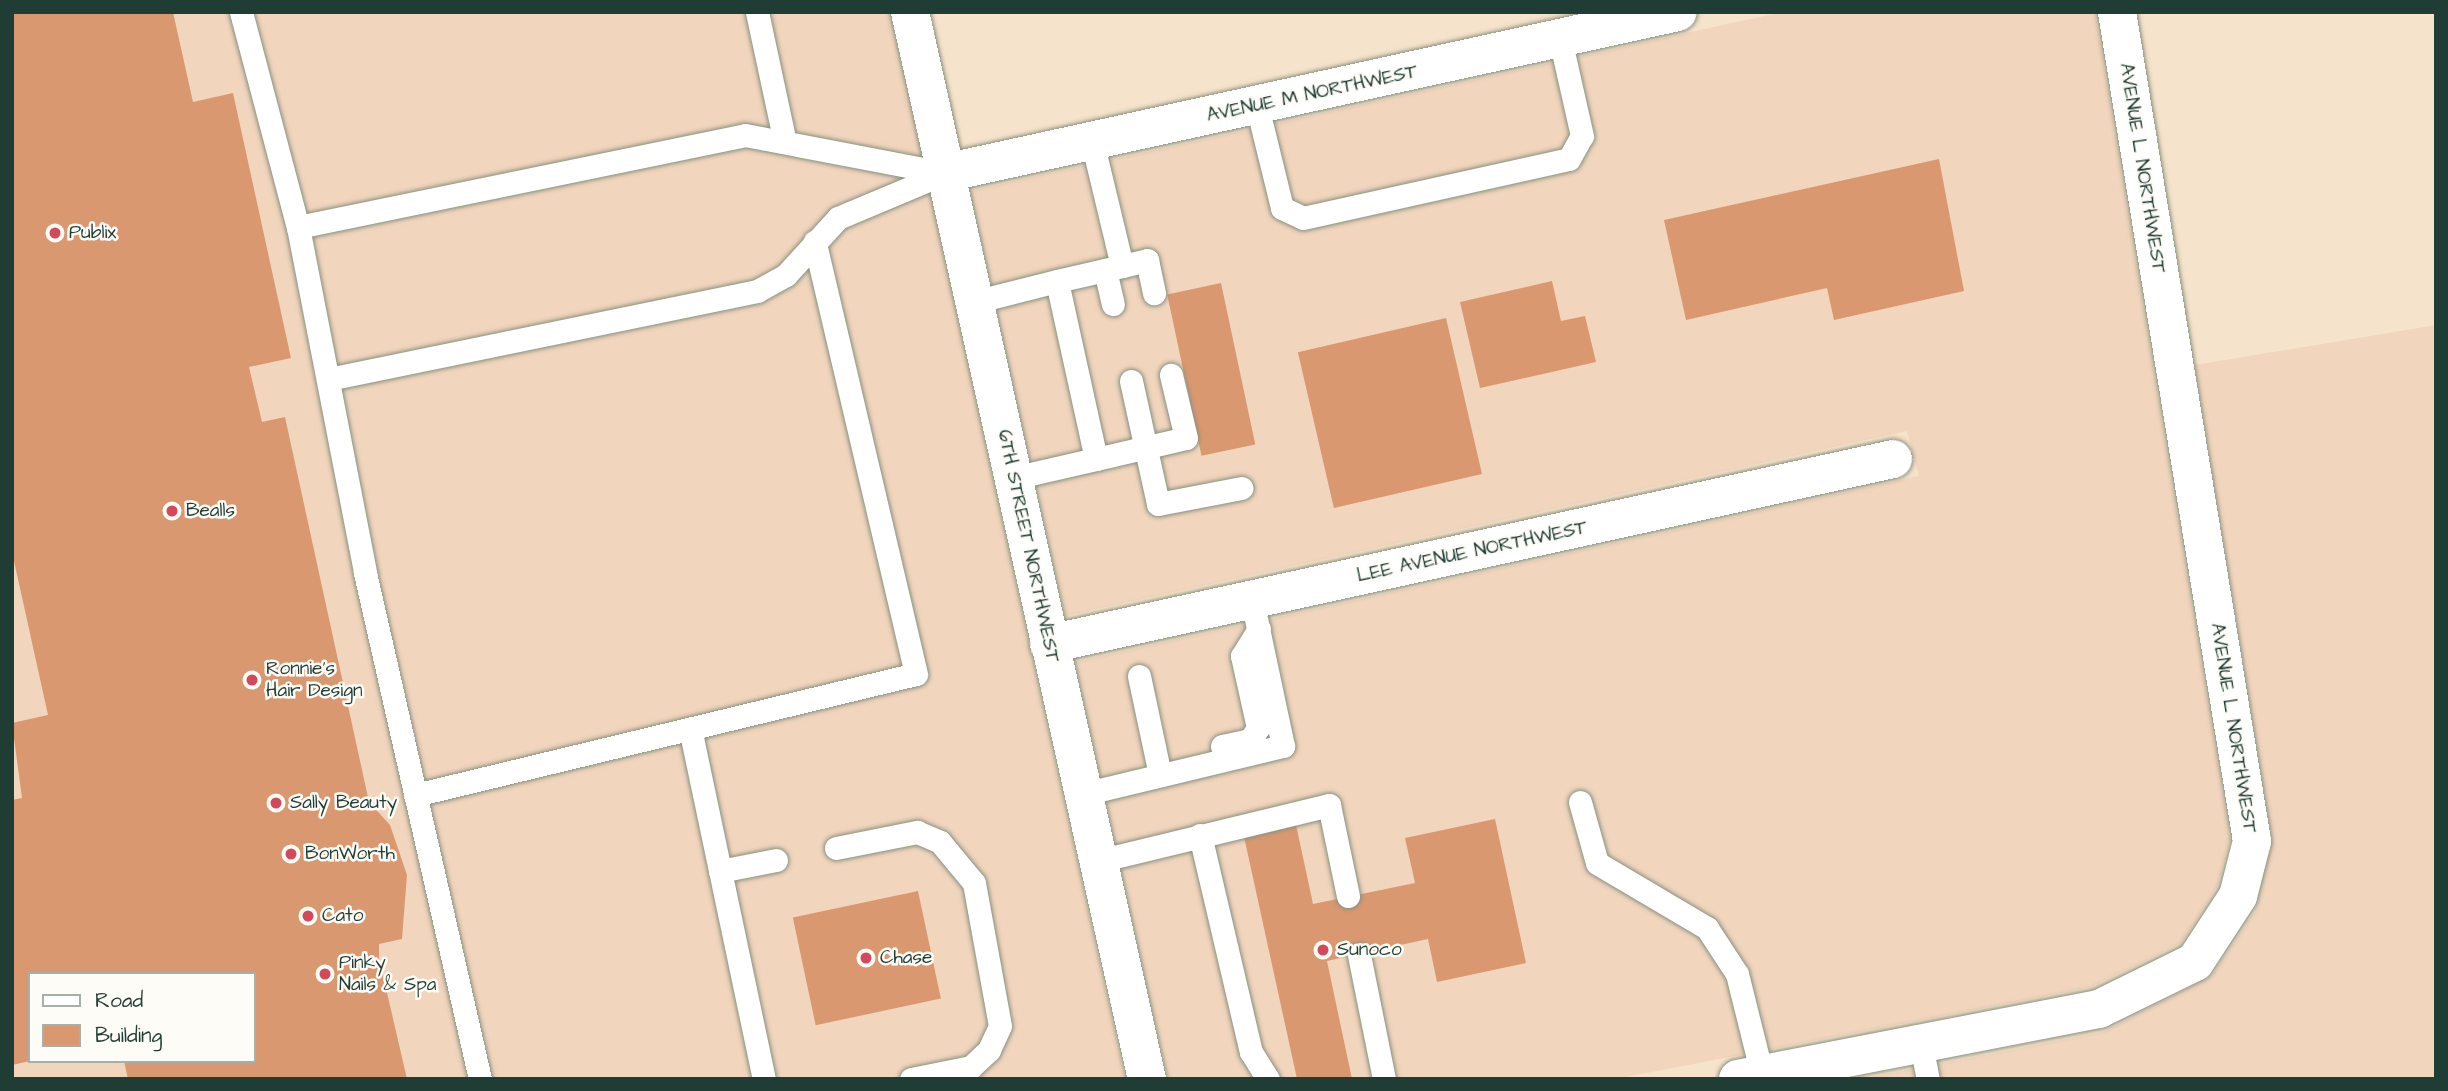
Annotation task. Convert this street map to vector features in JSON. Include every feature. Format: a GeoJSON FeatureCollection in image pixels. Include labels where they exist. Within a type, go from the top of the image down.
{"type":"FeatureCollection","features":[{"type":"Feature","properties":{"kind":"main road","name":"6TH STREET NORTHWEST"},"geometry":{"type":"LineString","coordinates":[[910,12],[1147,1079]]}},
{"type":"Feature","properties":{"kind":"main road","name":"AVENUE M NORTHWEST"},"geometry":{"type":"LineString","coordinates":[[945,173],[1678,12]]}},
{"type":"Feature","properties":{"kind":"main road","name":"AVENUE L NORTHWEST"},"geometry":{"type":"LineString","coordinates":[[1750,1076],[1924,1061],[2099,1009],[2195,962],[2238,896],[2252,841],[2117,12]]}},
{"type":"Feature","properties":{"kind":"main road","name":"LEE AVENUE NORTHWEST"},"geometry":{"type":"LineString","coordinates":[[1049,643],[1256,614],[1893,459]]}},
{"type":"Feature","properties":{"kind":"lane"},"geometry":{"type":"LineString","coordinates":[[241,12],[298,228],[415,795],[480,1079]]}},
{"type":"Feature","properties":{"kind":"lane"},"geometry":{"type":"LineString","coordinates":[[757,12],[784,138]]}},
{"type":"Feature","properties":{"kind":"lane"},"geometry":{"type":"LineString","coordinates":[[1257,106],[1282,208],[1303,218],[1516,171],[1569,159],[1582,136],[1560,38]]}},
{"type":"Feature","properties":{"kind":"lane"},"geometry":{"type":"LineString","coordinates":[[298,228],[700,141],[784,138],[945,173]]}},
{"type":"Feature","properties":{"kind":"lane"},"geometry":{"type":"LineString","coordinates":[[1092,141],[1114,268],[1113,304]]}},
{"type":"Feature","properties":{"kind":"lane"},"geometry":{"type":"LineString","coordinates":[[330,379],[757,291],[786,275],[838,218],[945,173]]}},
{"type":"Feature","properties":{"kind":"lane"},"geometry":{"type":"LineString","coordinates":[[415,795],[691,733],[916,674],[815,242]]}},
{"type":"Feature","properties":{"kind":"lane"},"geometry":{"type":"LineString","coordinates":[[974,302],[1147,260],[1154,293]]}},
{"type":"Feature","properties":{"kind":"lane"},"geometry":{"type":"LineString","coordinates":[[1057,281],[1096,459]]}},
{"type":"Feature","properties":{"kind":"lane"},"geometry":{"type":"LineString","coordinates":[[1013,478],[1186,438],[1171,374]]}},
{"type":"Feature","properties":{"kind":"lane"},"geometry":{"type":"LineString","coordinates":[[1130,381],[1158,504],[1241,488]]}},
{"type":"Feature","properties":{"kind":"lane"},"geometry":{"type":"LineString","coordinates":[[1164,774],[1182,755],[1250,740],[1258,728],[1242,656],[1256,614]]}},
{"type":"Feature","properties":{"kind":"lane"},"geometry":{"type":"LineString","coordinates":[[1083,794],[1283,746],[1256,614]]}},
{"type":"Feature","properties":{"kind":"lane"},"geometry":{"type":"LineString","coordinates":[[1139,676],[1164,774]]}},
{"type":"Feature","properties":{"kind":"lane"},"geometry":{"type":"LineString","coordinates":[[691,733],[764,1079]]}},
{"type":"Feature","properties":{"kind":"lane"},"geometry":{"type":"LineString","coordinates":[[1580,802],[1597,863],[1707,928],[1737,974],[1750,1076]]}},
{"type":"Feature","properties":{"kind":"lane"},"geometry":{"type":"LineString","coordinates":[[1098,861],[1329,805],[1348,896]]}},
{"type":"Feature","properties":{"kind":"lane"},"geometry":{"type":"LineString","coordinates":[[836,848],[917,832],[940,842],[974,883],[1000,1026],[989,1050],[971,1067],[911,1079]]}},
{"type":"Feature","properties":{"kind":"lane"},"geometry":{"type":"LineString","coordinates":[[1200,835],[1251,1052],[1268,1079]]}},
{"type":"Feature","properties":{"kind":"lane"},"geometry":{"type":"LineString","coordinates":[[720,871],[776,860]]}},
{"type":"Feature","properties":{"kind":"lane"},"geometry":{"type":"LineString","coordinates":[[1359,955],[1384,1079]]}},
{"type":"Feature","properties":{"kind":"shaded area"},"geometry":{"type":"Polygon","coordinates":[[[12,12],[890,12],[1125,1079],[12,1079],[12,12]]]}},
{"type":"Feature","properties":{"kind":"shaded area"},"geometry":{"type":"Polygon","coordinates":[[[1782,12],[2095,12],[2230,839],[2218,885],[2181,943],[2092,987],[1615,1079],[1168,1079],[1075,662],[1919,476],[1907,431],[1065,616],[970,191],[1782,12]]]}},
{"type":"Feature","properties":{"kind":"shaded area"},"geometry":{"type":"Polygon","coordinates":[[[2436,325],[2436,1079],[1862,1079],[2103,1032],[2212,976],[2255,911],[2272,838],[2195,365],[2436,325]]]}},
{"type":"Feature","properties":{"kind":"building"},"geometry":{"type":"Polygon","coordinates":[[[12,12],[173,12],[193,102],[233,93],[291,358],[249,367],[262,422],[285,417],[369,802],[390,825],[407,875],[402,939],[379,944],[379,958],[407,1079],[128,1079],[124,1063],[256,1063],[256,972],[28,972],[28,1061],[12,1065],[12,800],[22,798],[12,723],[48,715],[12,552],[12,12]]]}},
{"type":"Feature","properties":{"kind":"building"},"geometry":{"type":"Polygon","coordinates":[[[1939,159],[1964,291],[1834,320],[1827,288],[1686,320],[1664,220],[1939,159]]]}},
{"type":"Feature","properties":{"kind":"building"},"geometry":{"type":"Polygon","coordinates":[[[1552,281],[1561,321],[1585,316],[1596,362],[1480,388],[1460,302],[1552,281]]]}},
{"type":"Feature","properties":{"kind":"building"},"geometry":{"type":"Polygon","coordinates":[[[1221,283],[1255,444],[1202,456],[1167,294],[1221,283]]]}},
{"type":"Feature","properties":{"kind":"building"},"geometry":{"type":"Polygon","coordinates":[[[1446,318],[1482,474],[1334,508],[1298,352],[1446,318]]]}},
{"type":"Feature","properties":{"kind":"building","name":"Sunoco"},"geometry":{"type":"Polygon","coordinates":[[[1495,819],[1526,963],[1437,982],[1428,939],[1327,961],[1352,1079],[1297,1079],[1243,832],[1295,820],[1313,904],[1415,883],[1405,838],[1495,819]]]}},
{"type":"Feature","properties":{"kind":"building","name":"Chase"},"geometry":{"type":"Polygon","coordinates":[[[918,891],[941,999],[816,1025],[793,918],[918,891]]]}},
{"type":"Feature","properties":{"kind":"place","name":"Publix"},"geometry":{"type":"Point","coordinates":[55,233]}},
{"type":"Feature","properties":{"kind":"place","name":"Bealls"},"geometry":{"type":"Point","coordinates":[172,511]}},
{"type":"Feature","properties":{"kind":"place","name":"Ronnie's Hair Design"},"geometry":{"type":"Point","coordinates":[252,680]}},
{"type":"Feature","properties":{"kind":"place","name":"Sally Beauty"},"geometry":{"type":"Point","coordinates":[276,803]}},
{"type":"Feature","properties":{"kind":"place","name":"BonWorth"},"geometry":{"type":"Point","coordinates":[291,854]}},
{"type":"Feature","properties":{"kind":"place","name":"Cato"},"geometry":{"type":"Point","coordinates":[308,916]}},
{"type":"Feature","properties":{"kind":"place","name":"Sunoco"},"geometry":{"type":"Point","coordinates":[1323,950]}},
{"type":"Feature","properties":{"kind":"place","name":"Chase"},"geometry":{"type":"Point","coordinates":[866,958]}},
{"type":"Feature","properties":{"kind":"place","name":"Pinky Nails & Spa"},"geometry":{"type":"Point","coordinates":[325,974]}}]}
